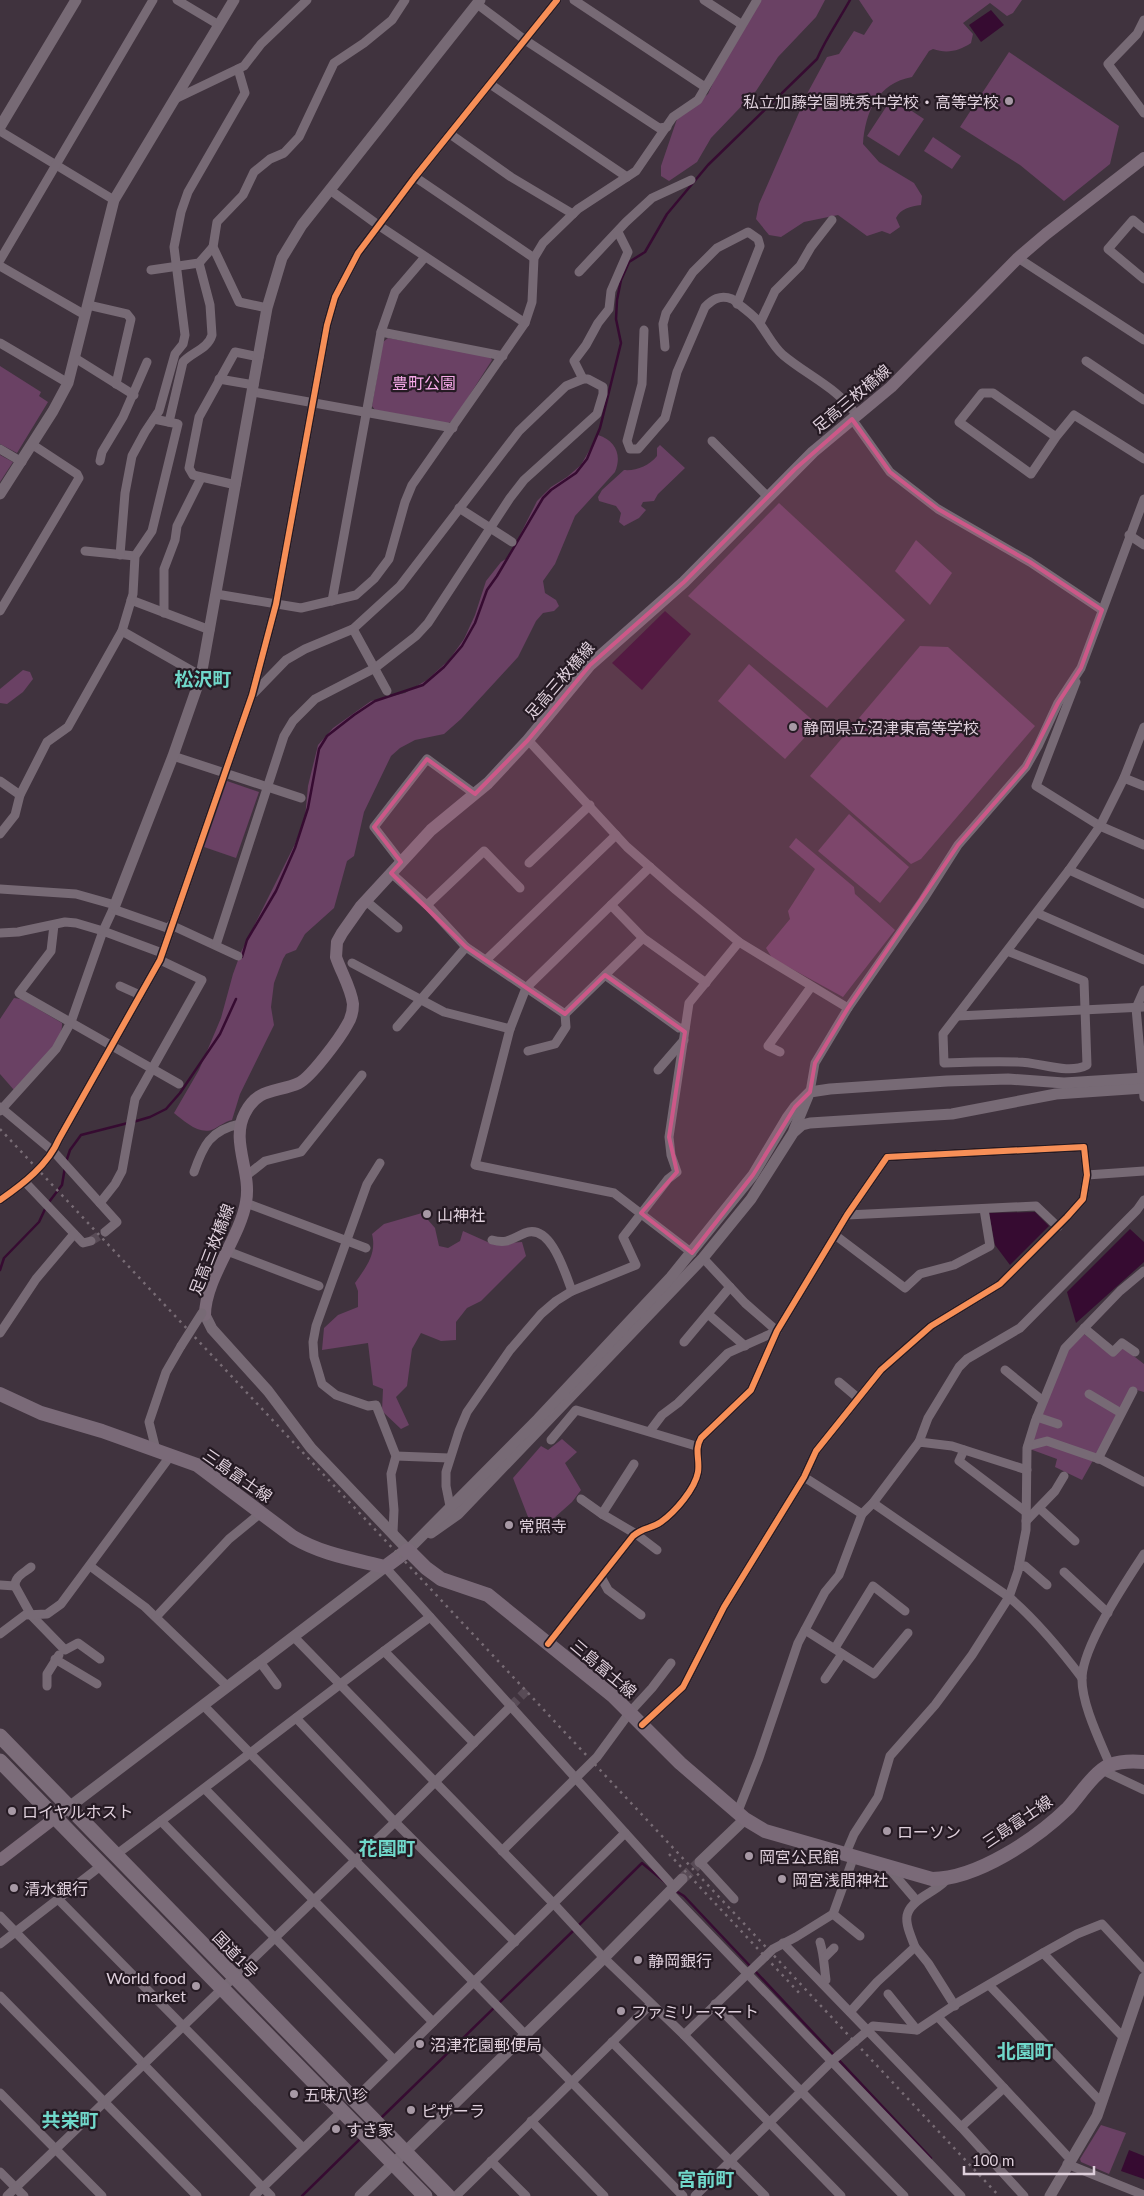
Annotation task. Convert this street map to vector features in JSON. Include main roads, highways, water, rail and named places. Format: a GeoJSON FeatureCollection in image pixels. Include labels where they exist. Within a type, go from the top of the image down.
{"type":"FeatureCollection","features":[{"type":"Feature","properties":{"kind":"highway","name":"国道1号"},"geometry":{"type":"LineString","coordinates":[[0,1736],[448,2196]]}},
{"type":"Feature","properties":{"kind":"highway"},"geometry":{"type":"LineString","coordinates":[[0,1761],[425,2196]]}},
{"type":"Feature","properties":{"kind":"main road","name":"足高三枚橋線"},"geometry":{"type":"LineString","coordinates":[[204,1313],[208,1296],[246,1203],[246,1176],[240,1147],[240,1124],[255,1098],[272,1090],[293,1085],[306,1079],[347,1026],[353,1011],[353,1002],[336,958],[336,950],[342,933],[366,900],[430,830],[488,783],[528,740],[590,666],[684,582],[813,452],[891,388],[1018,258],[1144,158]]}},
{"type":"Feature","properties":{"kind":"main road","name":"三島富士線"},"geometry":{"type":"LineString","coordinates":[[0,1394],[41,1413],[172,1455],[209,1472],[307,1546],[322,1552],[385,1566],[408,1550],[426,1568],[441,1579],[488,1595],[614,1696],[680,1763],[741,1815],[765,1831],[932,1879],[947,1879],[966,1873],[1008,1853],[1039,1832],[1067,1809],[1106,1768],[1128,1761],[1144,1762]]}},
{"type":"Feature","properties":{"kind":"main road"},"geometry":{"type":"LineString","coordinates":[[0,1860],[56,1817]]}},
{"type":"Feature","properties":{"kind":"waterway"},"geometry":{"type":"LineString","coordinates":[[242,957],[247,940],[276,891],[295,848],[308,808],[319,749],[327,736],[375,701],[423,685],[444,667],[462,646],[475,623],[487,590],[543,498],[551,490],[576,473],[587,459],[600,428],[621,343],[616,319],[617,300],[621,280],[629,262],[645,252],[667,214],[708,165],[817,59],[828,36],[850,0]]}},
{"type":"Feature","properties":{"kind":"waterway"},"geometry":{"type":"LineString","coordinates":[[133,1122],[150,1117],[166,1109],[180,1093],[220,1034],[236,999]]}},
{"type":"Feature","properties":{"kind":"waterway"},"geometry":{"type":"LineString","coordinates":[[66,1162],[70,1150],[81,1135],[128,1123]]}},
{"type":"Feature","properties":{"kind":"waterway"},"geometry":{"type":"LineString","coordinates":[[49,1202],[62,1185],[65,1167]]}},
{"type":"Feature","properties":{"kind":"waterway"},"geometry":{"type":"LineString","coordinates":[[0,1270],[4,1258],[39,1222],[46,1207]]}},
{"type":"Feature","properties":{"kind":"waterway"},"geometry":{"type":"LineString","coordinates":[[578,1926],[642,1863],[666,1883]]}},
{"type":"Feature","properties":{"kind":"waterway"},"geometry":{"type":"LineString","coordinates":[[676,1891],[684,1896],[751,1967]]}},
{"type":"Feature","properties":{"kind":"waterway"},"geometry":{"type":"LineString","coordinates":[[381,2118],[574,1930]]}},
{"type":"Feature","properties":{"kind":"waterway"},"geometry":{"type":"LineString","coordinates":[[755,1971],[931,2158]]}},
{"type":"Feature","properties":{"kind":"waterway"},"geometry":{"type":"LineString","coordinates":[[302,2196],[361,2138]]}},
{"type":"Feature","properties":{"kind":"tunnel"},"geometry":{"type":"LineString","coordinates":[[91,1241],[105,1232]]}},
{"type":"Feature","properties":{"kind":"tunnel"},"geometry":{"type":"LineString","coordinates":[[511,1706],[528,1689]]}},
{"type":"Feature","properties":{"kind":"tunnel"},"geometry":{"type":"LineString","coordinates":[[682,1879],[700,1862]]}},
{"type":"Feature","properties":{"kind":"railway"},"geometry":{"type":"LineString","coordinates":[[0,1129],[999,2196]]}},
{"type":"Feature","properties":{"kind":"railway"},"geometry":{"type":"LineString","coordinates":[[669,1854],[802,1996]]}},
{"type":"Feature","properties":{"kind":"place","name":"私立加藤学園暁秀中学校・高等学校"},"geometry":{"type":"Point","coordinates":[1009,101]}},
{"type":"Feature","properties":{"kind":"place","name":"静岡県立沼津東高等学校"},"geometry":{"type":"Point","coordinates":[793,727]}},
{"type":"Feature","properties":{"kind":"place","name":"山神社"},"geometry":{"type":"Point","coordinates":[427,1214]}},
{"type":"Feature","properties":{"kind":"place","name":"常照寺"},"geometry":{"type":"Point","coordinates":[509,1525]}},
{"type":"Feature","properties":{"kind":"place","name":"ロイヤルホスト"},"geometry":{"type":"Point","coordinates":[12,1811]}},
{"type":"Feature","properties":{"kind":"place","name":"ローソン"},"geometry":{"type":"Point","coordinates":[887,1831]}},
{"type":"Feature","properties":{"kind":"place","name":"岡宮公民館"},"geometry":{"type":"Point","coordinates":[749,1856]}},
{"type":"Feature","properties":{"kind":"place","name":"岡宮浅間神社"},"geometry":{"type":"Point","coordinates":[782,1879]}},
{"type":"Feature","properties":{"kind":"place","name":"清水銀行"},"geometry":{"type":"Point","coordinates":[14,1888]}},
{"type":"Feature","properties":{"kind":"place","name":"静岡銀行"},"geometry":{"type":"Point","coordinates":[638,1960]}},
{"type":"Feature","properties":{"kind":"place","name":"World food market"},"geometry":{"type":"Point","coordinates":[196,1986]}},
{"type":"Feature","properties":{"kind":"place","name":"ファミリーマート"},"geometry":{"type":"Point","coordinates":[621,2011]}},
{"type":"Feature","properties":{"kind":"place","name":"沼津花園郵便局"},"geometry":{"type":"Point","coordinates":[420,2044]}},
{"type":"Feature","properties":{"kind":"place","name":"五味八珍"},"geometry":{"type":"Point","coordinates":[294,2094]}},
{"type":"Feature","properties":{"kind":"place","name":"ピザーラ"},"geometry":{"type":"Point","coordinates":[411,2110]}},
{"type":"Feature","properties":{"kind":"place","name":"すき家"},"geometry":{"type":"Point","coordinates":[336,2129]}},
{"type":"Feature","properties":{"kind":"district","name":"松沢町"},"geometry":{"type":"Point","coordinates":[203,678]}},
{"type":"Feature","properties":{"kind":"district","name":"花園町"},"geometry":{"type":"Point","coordinates":[387,1847]}},
{"type":"Feature","properties":{"kind":"district","name":"北園町"},"geometry":{"type":"Point","coordinates":[1025,2050]}},
{"type":"Feature","properties":{"kind":"district","name":"共栄町"},"geometry":{"type":"Point","coordinates":[70,2119]}},
{"type":"Feature","properties":{"kind":"district","name":"宮前町"},"geometry":{"type":"Point","coordinates":[706,2178]}},
{"type":"Feature","properties":{"kind":"park label","name":"豊町公園"},"geometry":{"type":"Point","coordinates":[424,382]}}]}
